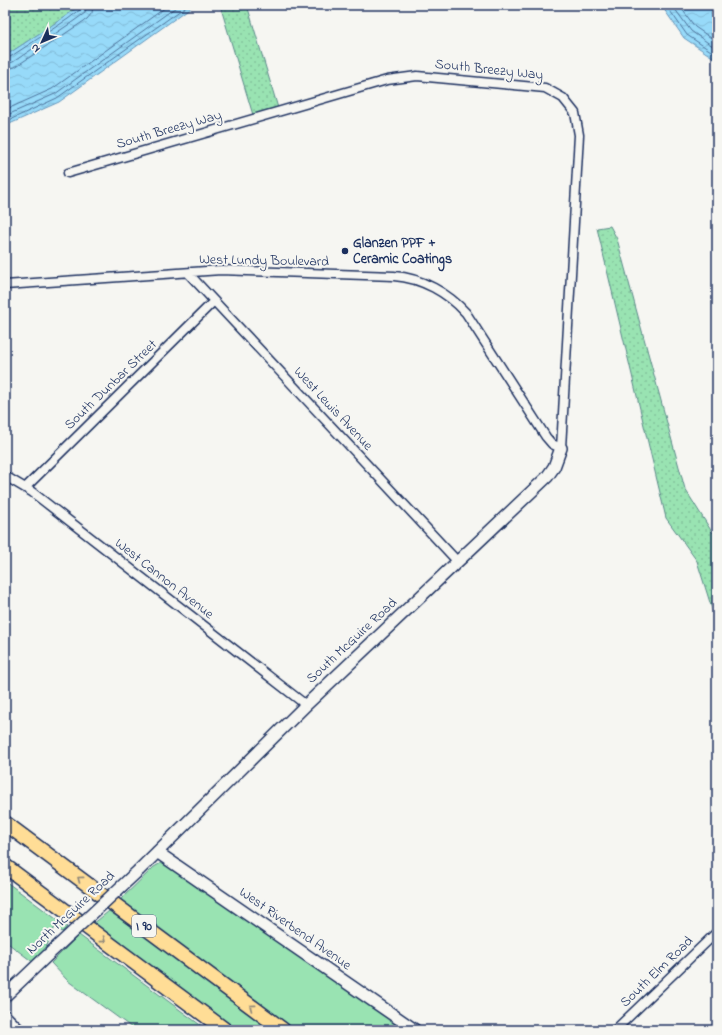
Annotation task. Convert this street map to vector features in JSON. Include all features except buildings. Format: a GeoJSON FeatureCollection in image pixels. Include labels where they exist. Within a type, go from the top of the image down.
{"type":"FeatureCollection","features":[{"type":"Feature","properties":{"kind":"highway","name":"I 90"},"geometry":{"type":"LineString","coordinates":[[5,823],[283,1030]]}},
{"type":"Feature","properties":{"kind":"highway","name":"I 90"},"geometry":{"type":"LineString","coordinates":[[5,866],[225,1030]]}},
{"type":"Feature","properties":{"kind":"street","name":"South Breezy Way"},"geometry":{"type":"LineString","coordinates":[[68,173],[387,80],[417,76],[546,88],[563,98],[575,113],[579,135],[560,448]]}},
{"type":"Feature","properties":{"kind":"street","name":"West Lundy Boulevard"},"geometry":{"type":"LineString","coordinates":[[5,285],[221,270],[399,276],[411,278],[431,286],[454,301],[466,313],[547,439],[552,444],[560,448]]}},
{"type":"Feature","properties":{"kind":"street","name":"West Lewis Avenue"},"geometry":{"type":"LineString","coordinates":[[188,273],[458,562]]}},
{"type":"Feature","properties":{"kind":"street","name":"South Dunbar Street"},"geometry":{"type":"LineString","coordinates":[[25,488],[214,301]]}},
{"type":"Feature","properties":{"kind":"street","name":"South McGuire Road"},"geometry":{"type":"LineString","coordinates":[[157,852],[306,705],[547,477],[554,467],[560,448]]}},
{"type":"Feature","properties":{"kind":"street","name":"West Cannon Avenue"},"geometry":{"type":"LineString","coordinates":[[5,476],[25,488],[306,705]]}},
{"type":"Feature","properties":{"kind":"street","name":"North McGuire Road"},"geometry":{"type":"LineString","coordinates":[[5,996],[157,852]]}},
{"type":"Feature","properties":{"kind":"street","name":"West Riverbend Avenue"},"geometry":{"type":"LineString","coordinates":[[157,852],[415,1030]]}},
{"type":"Feature","properties":{"kind":"street","name":"South Elm Road"},"geometry":{"type":"LineString","coordinates":[[615,1030],[717,932]]}},
{"type":"Feature","properties":{"kind":"street"},"geometry":{"type":"LineString","coordinates":[[5,1014],[20,1030]]}},
{"type":"Feature","properties":{"kind":"green space"},"geometry":{"type":"Polygon","coordinates":[[[5,5],[80,5],[66,16],[5,56],[5,5]]]}},
{"type":"Feature","properties":{"kind":"green space"},"geometry":{"type":"Polygon","coordinates":[[[220,5],[247,5],[278,108],[253,115],[220,5]]]}},
{"type":"Feature","properties":{"kind":"green space"},"geometry":{"type":"Polygon","coordinates":[[[610,226],[617,239],[685,489],[712,532],[717,534],[717,625],[697,561],[666,518],[597,228],[610,226]]]}},
{"type":"Feature","properties":{"kind":"green space"},"geometry":{"type":"Polygon","coordinates":[[[161,863],[167,864],[406,1030],[294,1030],[120,900],[154,867],[161,863]]]}},
{"type":"Feature","properties":{"kind":"green space"},"geometry":{"type":"Polygon","coordinates":[[[5,881],[67,927],[62,932],[55,927],[44,952],[34,963],[5,941],[5,881]]]}},
{"type":"Feature","properties":{"kind":"green space"},"geometry":{"type":"Polygon","coordinates":[[[109,911],[181,962],[272,1030],[231,1030],[92,925],[109,911]]]}},
{"type":"Feature","properties":{"kind":"green space"},"geometry":{"type":"Polygon","coordinates":[[[79,935],[207,1030],[135,1030],[68,981],[51,963],[79,935]]]}},
{"type":"Feature","properties":{"kind":"water"},"geometry":{"type":"Polygon","coordinates":[[[80,5],[194,5],[59,102],[5,126],[5,56],[66,16],[80,5]]]}},
{"type":"Feature","properties":{"kind":"water"},"geometry":{"type":"Polygon","coordinates":[[[661,5],[717,5],[717,60],[684,38],[661,5]]]}},
{"type":"Feature","properties":{"kind":"place","name":"Glanzen PPF + Ceramic Coatings"},"geometry":{"type":"Point","coordinates":[345,251]}}]}
